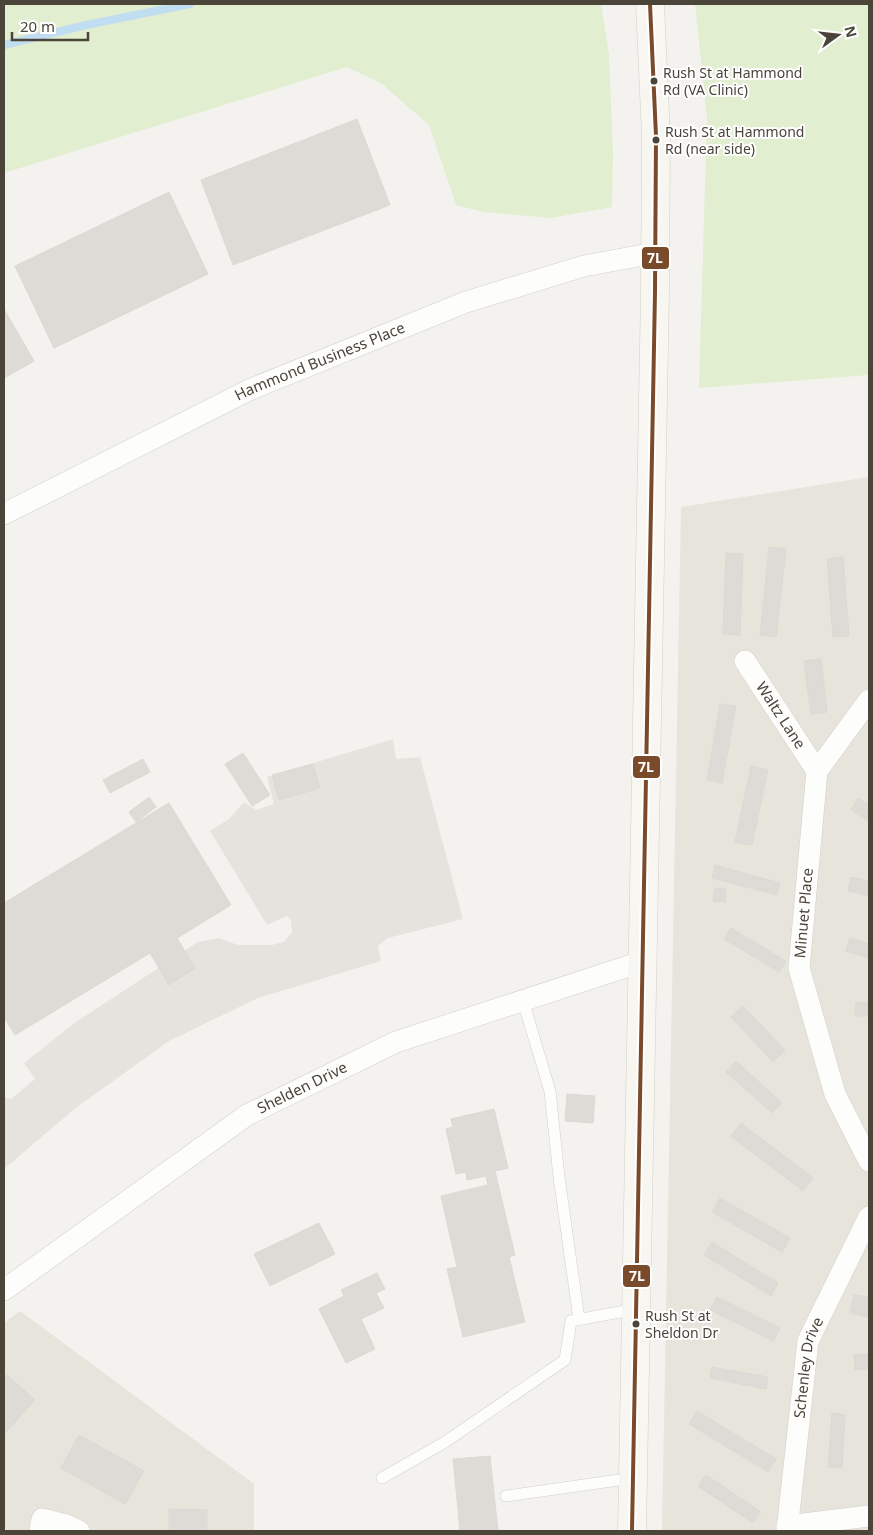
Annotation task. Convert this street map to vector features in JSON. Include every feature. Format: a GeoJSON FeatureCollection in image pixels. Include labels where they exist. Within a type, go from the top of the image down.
{"type":"FeatureCollection","features":[{"type":"Feature","properties":{"kind":"street"},"geometry":{"type":"LineString","coordinates":[[632,1531],[655,302],[656,136],[650,4]]}},
{"type":"Feature","properties":{"kind":"street","name":"Hammond Business Place"},"geometry":{"type":"LineString","coordinates":[[4,514],[249,390],[457,305],[584,266],[654,253]]}},
{"type":"Feature","properties":{"kind":"street","name":"Waltz Lane"},"geometry":{"type":"LineString","coordinates":[[745,661],[817,771]]}},
{"type":"Feature","properties":{"kind":"street"},"geometry":{"type":"LineString","coordinates":[[817,771],[869,700]]}},
{"type":"Feature","properties":{"kind":"street","name":"Minuet Place"},"geometry":{"type":"LineString","coordinates":[[817,771],[799,968],[835,1094],[869,1161]]}},
{"type":"Feature","properties":{"kind":"street","name":"Shelden Drive"},"geometry":{"type":"LineString","coordinates":[[4,1290],[247,1115],[396,1042],[642,962]]}},
{"type":"Feature","properties":{"kind":"street","name":"Schenley Drive"},"geometry":{"type":"LineString","coordinates":[[787,1529],[808,1341],[869,1217]]}},
{"type":"Feature","properties":{"kind":"street"},"geometry":{"type":"LineString","coordinates":[[787,1529],[869,1516]]}},
{"type":"Feature","properties":{"kind":"street"},"geometry":{"type":"LineString","coordinates":[[40,1531],[42,1519],[66,1525],[79,1531]]}},
{"type":"Feature","properties":{"kind":"lane"},"geometry":{"type":"LineString","coordinates":[[523,1001],[550,1091],[559,1177],[579,1319]]}},
{"type":"Feature","properties":{"kind":"lane"},"geometry":{"type":"LineString","coordinates":[[382,1478],[445,1442],[565,1360],[571,1321],[636,1310]]}},
{"type":"Feature","properties":{"kind":"lane"},"geometry":{"type":"LineString","coordinates":[[506,1496],[633,1478]]}},
{"type":"Feature","properties":{"kind":"shaded area"},"geometry":{"type":"Polygon","coordinates":[[[869,477],[869,1531],[662,1531],[681,507],[869,477]]]}},
{"type":"Feature","properties":{"kind":"shaded area"},"geometry":{"type":"Polygon","coordinates":[[[393,739],[396,759],[420,757],[463,919],[388,938],[378,946],[381,961],[258,998],[169,1041],[77,1107],[4,1169],[4,1097],[11,1099],[35,1079],[24,1063],[76,1022],[198,942],[219,938],[238,945],[272,945],[283,942],[292,933],[291,920],[287,916],[267,925],[210,831],[229,819],[244,802],[256,810],[274,804],[267,777],[393,739]]]}},
{"type":"Feature","properties":{"kind":"shaded area"},"geometry":{"type":"Polygon","coordinates":[[[20,1311],[254,1484],[254,1531],[4,1531],[4,1323],[20,1311]]]}},
{"type":"Feature","properties":{"kind":"green space"},"geometry":{"type":"Polygon","coordinates":[[[4,4],[601,4],[609,55],[613,153],[612,207],[551,218],[483,212],[456,205],[429,125],[382,84],[347,67],[4,173],[4,4]]]}},
{"type":"Feature","properties":{"kind":"green space"},"geometry":{"type":"Polygon","coordinates":[[[695,4],[869,4],[869,375],[699,388],[707,118],[695,4]]]}},
{"type":"Feature","properties":{"kind":"building"},"geometry":{"type":"Polygon","coordinates":[[[357,119],[390,205],[233,265],[201,180],[357,119]]]}},
{"type":"Feature","properties":{"kind":"building"},"geometry":{"type":"Polygon","coordinates":[[[169,192],[208,274],[54,348],[15,266],[169,192]]]}},
{"type":"Feature","properties":{"kind":"building"},"geometry":{"type":"Polygon","coordinates":[[[4,309],[34,361],[4,378],[4,309]]]}},
{"type":"Feature","properties":{"kind":"building"},"geometry":{"type":"Polygon","coordinates":[[[769,547],[786,549],[776,637],[760,635],[769,547]]]}},
{"type":"Feature","properties":{"kind":"building"},"geometry":{"type":"Polygon","coordinates":[[[726,553],[743,554],[740,635],[723,634],[726,553]]]}},
{"type":"Feature","properties":{"kind":"building"},"geometry":{"type":"Polygon","coordinates":[[[843,557],[849,636],[833,637],[827,559],[843,557]]]}},
{"type":"Feature","properties":{"kind":"building"},"geometry":{"type":"Polygon","coordinates":[[[821,659],[827,712],[811,714],[804,661],[821,659]]]}},
{"type":"Feature","properties":{"kind":"building"},"geometry":{"type":"Polygon","coordinates":[[[720,704],[736,706],[722,783],[707,780],[720,704]]]}},
{"type":"Feature","properties":{"kind":"building"},"geometry":{"type":"Polygon","coordinates":[[[243,753],[270,795],[252,806],[225,764],[243,753]]]}},
{"type":"Feature","properties":{"kind":"building"},"geometry":{"type":"Polygon","coordinates":[[[143,759],[150,772],[110,793],[103,780],[143,759]]]}},
{"type":"Feature","properties":{"kind":"building"},"geometry":{"type":"Polygon","coordinates":[[[313,764],[320,788],[279,800],[272,775],[313,764]]]}},
{"type":"Feature","properties":{"kind":"building"},"geometry":{"type":"Polygon","coordinates":[[[751,766],[768,770],[752,845],[735,842],[751,766]]]}},
{"type":"Feature","properties":{"kind":"building"},"geometry":{"type":"Polygon","coordinates":[[[149,797],[156,807],[136,822],[129,812],[149,797]]]}},
{"type":"Feature","properties":{"kind":"building"},"geometry":{"type":"Polygon","coordinates":[[[858,798],[869,805],[869,821],[851,810],[858,798]]]}},
{"type":"Feature","properties":{"kind":"building"},"geometry":{"type":"Polygon","coordinates":[[[169,803],[231,905],[177,938],[195,968],[169,985],[150,953],[15,1035],[4,1017],[4,903],[169,803]]]}},
{"type":"Feature","properties":{"kind":"building"},"geometry":{"type":"Polygon","coordinates":[[[715,865],[780,883],[777,895],[712,878],[715,865]]]}},
{"type":"Feature","properties":{"kind":"building"},"geometry":{"type":"Polygon","coordinates":[[[851,877],[869,881],[869,896],[848,891],[851,877]]]}},
{"type":"Feature","properties":{"kind":"building"},"geometry":{"type":"Polygon","coordinates":[[[715,888],[726,889],[725,902],[713,901],[715,888]]]}},
{"type":"Feature","properties":{"kind":"building"},"geometry":{"type":"Polygon","coordinates":[[[731,928],[786,961],[779,972],[724,939],[731,928]]]}},
{"type":"Feature","properties":{"kind":"building"},"geometry":{"type":"Polygon","coordinates":[[[850,938],[869,944],[869,958],[846,951],[850,938]]]}},
{"type":"Feature","properties":{"kind":"building"},"geometry":{"type":"Polygon","coordinates":[[[856,1002],[869,1003],[869,1016],[855,1016],[856,1002]]]}},
{"type":"Feature","properties":{"kind":"building"},"geometry":{"type":"Polygon","coordinates":[[[743,1006],[785,1050],[773,1062],[731,1017],[743,1006]]]}},
{"type":"Feature","properties":{"kind":"building"},"geometry":{"type":"Polygon","coordinates":[[[736,1061],[782,1103],[772,1113],[726,1072],[736,1061]]]}},
{"type":"Feature","properties":{"kind":"building"},"geometry":{"type":"Polygon","coordinates":[[[567,1094],[595,1096],[593,1123],[565,1121],[567,1094]]]}},
{"type":"Feature","properties":{"kind":"building"},"geometry":{"type":"Polygon","coordinates":[[[494,1109],[508,1168],[495,1171],[515,1255],[509,1257],[525,1322],[463,1337],[447,1269],[457,1267],[441,1196],[488,1185],[486,1176],[467,1180],[466,1172],[456,1174],[446,1129],[453,1127],[451,1119],[494,1109]]]}},
{"type":"Feature","properties":{"kind":"building"},"geometry":{"type":"Polygon","coordinates":[[[741,1123],[813,1178],[803,1191],[731,1136],[741,1123]]]}},
{"type":"Feature","properties":{"kind":"building"},"geometry":{"type":"Polygon","coordinates":[[[720,1198],[790,1238],[782,1252],[712,1212],[720,1198]]]}},
{"type":"Feature","properties":{"kind":"building"},"geometry":{"type":"Polygon","coordinates":[[[319,1223],[335,1254],[270,1286],[254,1254],[319,1223]]]}},
{"type":"Feature","properties":{"kind":"building"},"geometry":{"type":"Polygon","coordinates":[[[712,1242],[778,1283],[771,1296],[704,1255],[712,1242]]]}},
{"type":"Feature","properties":{"kind":"building"},"geometry":{"type":"Polygon","coordinates":[[[377,1273],[385,1289],[376,1293],[384,1308],[361,1319],[375,1349],[346,1363],[319,1309],[344,1296],[341,1290],[377,1273]]]}},
{"type":"Feature","properties":{"kind":"building"},"geometry":{"type":"Polygon","coordinates":[[[854,1295],[869,1297],[869,1317],[850,1313],[854,1295]]]}},
{"type":"Feature","properties":{"kind":"building"},"geometry":{"type":"Polygon","coordinates":[[[717,1297],[780,1328],[773,1341],[710,1310],[717,1297]]]}},
{"type":"Feature","properties":{"kind":"building"},"geometry":{"type":"Polygon","coordinates":[[[869,1354],[869,1369],[855,1370],[854,1355],[869,1354]]]}},
{"type":"Feature","properties":{"kind":"building"},"geometry":{"type":"Polygon","coordinates":[[[712,1367],[768,1377],[766,1389],[710,1378],[712,1367]]]}},
{"type":"Feature","properties":{"kind":"building"},"geometry":{"type":"Polygon","coordinates":[[[7,1375],[35,1400],[4,1434],[4,1378],[7,1375]]]}},
{"type":"Feature","properties":{"kind":"building"},"geometry":{"type":"Polygon","coordinates":[[[697,1411],[776,1459],[768,1472],[689,1424],[697,1411]]]}},
{"type":"Feature","properties":{"kind":"building"},"geometry":{"type":"Polygon","coordinates":[[[832,1413],[845,1415],[842,1468],[828,1467],[832,1413]]]}},
{"type":"Feature","properties":{"kind":"building"},"geometry":{"type":"Polygon","coordinates":[[[79,1435],[144,1471],[125,1504],[61,1468],[79,1435]]]}},
{"type":"Feature","properties":{"kind":"building"},"geometry":{"type":"Polygon","coordinates":[[[490,1456],[498,1531],[460,1531],[453,1459],[490,1456]]]}},
{"type":"Feature","properties":{"kind":"building"},"geometry":{"type":"Polygon","coordinates":[[[706,1475],[761,1512],[753,1523],[698,1486],[706,1475]]]}},
{"type":"Feature","properties":{"kind":"building"},"geometry":{"type":"Polygon","coordinates":[[[169,1509],[207,1510],[207,1531],[169,1531],[169,1509]]]}},
{"type":"Feature","properties":{"kind":"waterway"},"geometry":{"type":"LineString","coordinates":[[4,45],[86,25],[190,4]]}},
{"type":"Feature","properties":{"kind":"transit line","name":"7L"},"geometry":{"type":"LineString","coordinates":[[632,1531],[655,292],[656,136],[650,4]]}},
{"type":"Feature","properties":{"kind":"place","name":"Rush St at Hammond Rd (VA Clinic)"},"geometry":{"type":"Point","coordinates":[654,81]}},
{"type":"Feature","properties":{"kind":"place","name":"Rush St at Hammond Rd (near side)"},"geometry":{"type":"Point","coordinates":[656,140]}},
{"type":"Feature","properties":{"kind":"place","name":"Rush St at Sheldon Dr"},"geometry":{"type":"Point","coordinates":[636,1324]}}]}
